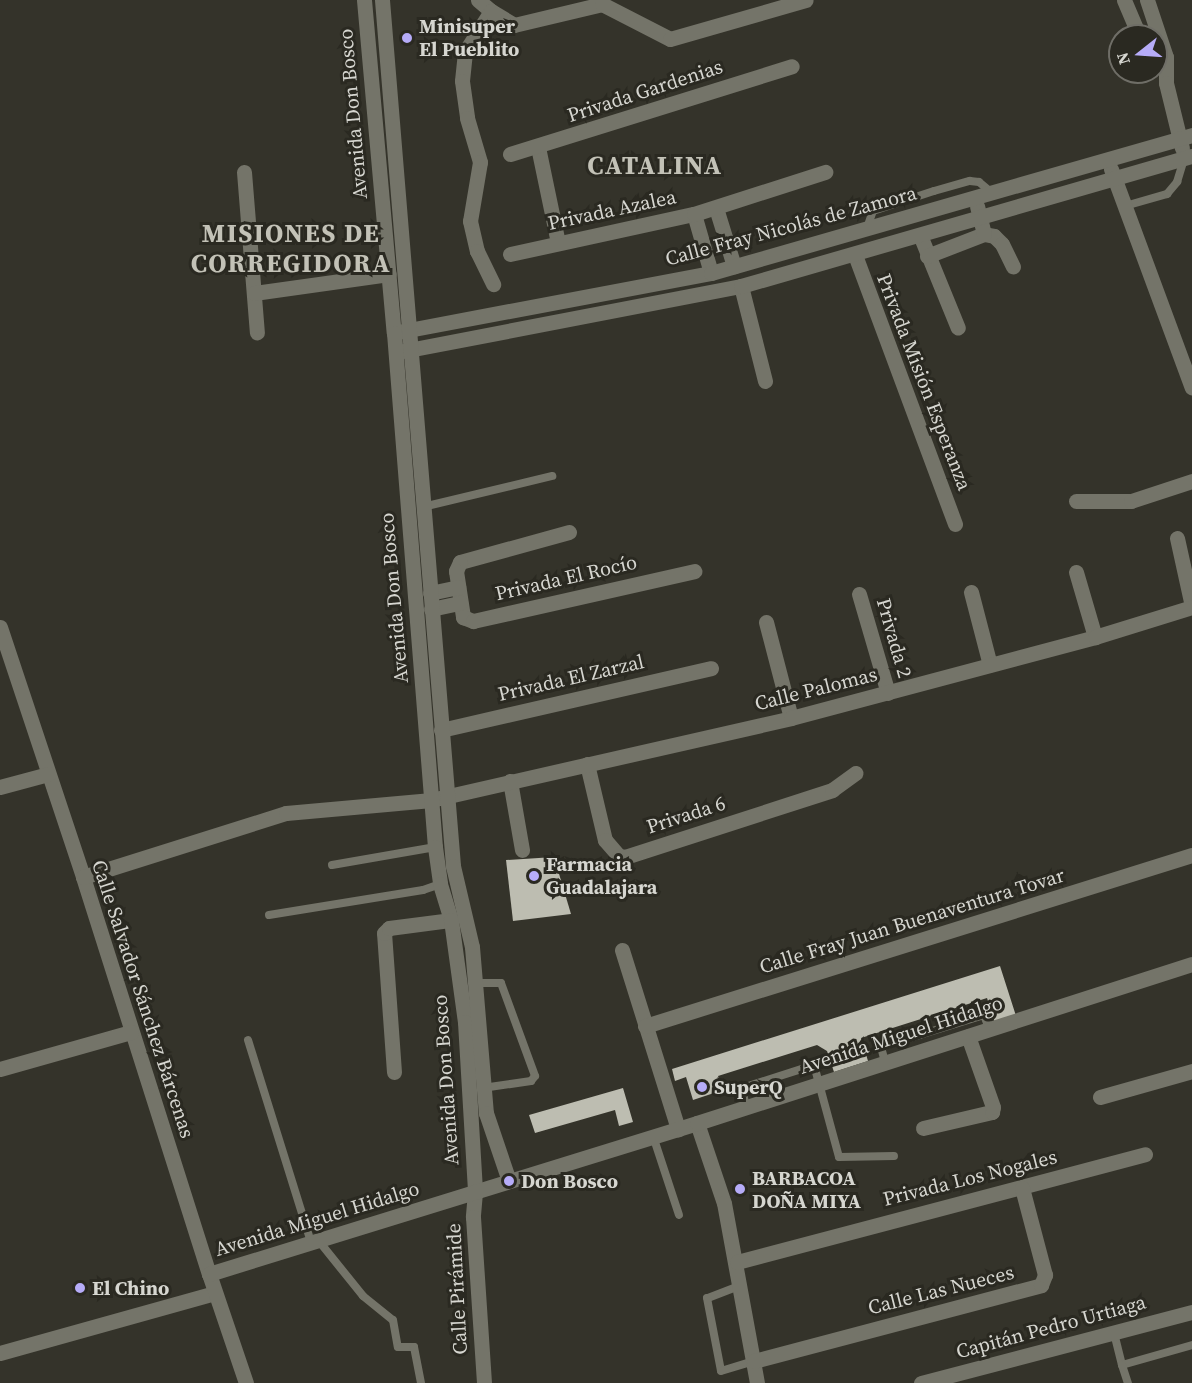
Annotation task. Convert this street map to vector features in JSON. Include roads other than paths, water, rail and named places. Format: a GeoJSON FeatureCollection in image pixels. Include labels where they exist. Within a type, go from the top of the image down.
{"type":"FeatureCollection","features":[{"type":"Feature","properties":{"kind":"street","name":"Avenida Don Bosco"},"geometry":{"type":"LineString","coordinates":[[364,0],[389,274],[401,332],[423,507],[453,866],[472,947],[483,1088],[494,1142],[509,1181]]}},
{"type":"Feature","properties":{"kind":"street","name":"Avenida Don Bosco"},"geometry":{"type":"LineString","coordinates":[[382,0],[403,239],[401,332]]}},
{"type":"Feature","properties":{"kind":"street"},"geometry":{"type":"LineString","coordinates":[[478,0],[514,25],[594,4],[602,4],[670,39],[806,0]]}},
{"type":"Feature","properties":{"kind":"street"},"geometry":{"type":"LineString","coordinates":[[1124,0],[1134,24]]}},
{"type":"Feature","properties":{"kind":"street"},"geometry":{"type":"LineString","coordinates":[[1147,0],[1155,24]]}},
{"type":"Feature","properties":{"kind":"street"},"geometry":{"type":"LineString","coordinates":[[491,11],[465,52],[462,74],[467,118],[480,162],[470,221],[477,251],[493,284]]}},
{"type":"Feature","properties":{"kind":"street","name":"Privada Gardenias"},"geometry":{"type":"LineString","coordinates":[[510,154],[792,66]]}},
{"type":"Feature","properties":{"kind":"street"},"geometry":{"type":"LineString","coordinates":[[1166,84],[1186,137],[1188,157]]}},
{"type":"Feature","properties":{"kind":"street","name":"Calle Fray Nicolás de Zamora"},"geometry":{"type":"LineString","coordinates":[[401,332],[711,273],[1186,137]]}},
{"type":"Feature","properties":{"kind":"street"},"geometry":{"type":"LineString","coordinates":[[538,147],[558,243]]}},
{"type":"Feature","properties":{"kind":"street","name":"Calle Fray Nicolás de Zamora"},"geometry":{"type":"LineString","coordinates":[[403,351],[741,286],[855,255],[979,216],[1188,157]]}},
{"type":"Feature","properties":{"kind":"street"},"geometry":{"type":"LineString","coordinates":[[1109,160],[1192,388]]}},
{"type":"Feature","properties":{"kind":"street"},"geometry":{"type":"LineString","coordinates":[[244,172],[257,332]]}},
{"type":"Feature","properties":{"kind":"street","name":"Privada Azalea"},"geometry":{"type":"LineString","coordinates":[[510,254],[694,214],[825,172]]}},
{"type":"Feature","properties":{"kind":"street"},"geometry":{"type":"LineString","coordinates":[[974,197],[984,234]]}},
{"type":"Feature","properties":{"kind":"street"},"geometry":{"type":"LineString","coordinates":[[716,208],[734,266]]}},
{"type":"Feature","properties":{"kind":"street"},"geometry":{"type":"LineString","coordinates":[[694,214],[711,273]]}},
{"type":"Feature","properties":{"kind":"street"},"geometry":{"type":"LineString","coordinates":[[927,256],[984,234],[994,236],[1002,244],[1013,267]]}},
{"type":"Feature","properties":{"kind":"street"},"geometry":{"type":"LineString","coordinates":[[920,235],[958,328]]}},
{"type":"Feature","properties":{"kind":"street","name":"Privada Misión Esperanza"},"geometry":{"type":"LineString","coordinates":[[855,255],[956,524]]}},
{"type":"Feature","properties":{"kind":"street"},"geometry":{"type":"LineString","coordinates":[[761,258],[769,279]]}},
{"type":"Feature","properties":{"kind":"street"},"geometry":{"type":"LineString","coordinates":[[254,293],[389,274]]}},
{"type":"Feature","properties":{"kind":"street"},"geometry":{"type":"LineString","coordinates":[[741,286],[765,381]]}},
{"type":"Feature","properties":{"kind":"street","name":"Avenida Don Bosco"},"geometry":{"type":"LineString","coordinates":[[403,351],[435,847],[440,884],[451,920],[465,1022],[475,1192]]}},
{"type":"Feature","properties":{"kind":"street"},"geometry":{"type":"LineString","coordinates":[[1076,501],[1131,501],[1192,481]]}},
{"type":"Feature","properties":{"kind":"street","name":"Privada El Rocío"},"geometry":{"type":"LineString","coordinates":[[569,532],[464,560],[457,566],[463,617],[473,621],[694,571]]}},
{"type":"Feature","properties":{"kind":"street"},"geometry":{"type":"LineString","coordinates":[[1177,538],[1192,606]]}},
{"type":"Feature","properties":{"kind":"street"},"geometry":{"type":"LineString","coordinates":[[1076,572],[1095,637]]}},
{"type":"Feature","properties":{"kind":"street"},"geometry":{"type":"LineString","coordinates":[[430,593],[458,587]]}},
{"type":"Feature","properties":{"kind":"street"},"geometry":{"type":"LineString","coordinates":[[971,592],[990,665]]}},
{"type":"Feature","properties":{"kind":"street","name":"Privada 2"},"geometry":{"type":"LineString","coordinates":[[859,594],[888,693]]}},
{"type":"Feature","properties":{"kind":"street"},"geometry":{"type":"LineString","coordinates":[[431,609],[460,603]]}},
{"type":"Feature","properties":{"kind":"street","name":"Calle Palomas"},"geometry":{"type":"LineString","coordinates":[[83,877],[286,813],[431,800],[791,718],[1095,637],[1192,606]]}},
{"type":"Feature","properties":{"kind":"street"},"geometry":{"type":"LineString","coordinates":[[766,622],[791,718]]}},
{"type":"Feature","properties":{"kind":"street","name":"Calle Salvador Sánchez Bárcenas"},"geometry":{"type":"LineString","coordinates":[[0,627],[246,1383]]}},
{"type":"Feature","properties":{"kind":"street","name":"Privada El Zarzal"},"geometry":{"type":"LineString","coordinates":[[441,730],[711,668]]}},
{"type":"Feature","properties":{"kind":"street","name":"Privada 6"},"geometry":{"type":"LineString","coordinates":[[587,764],[605,840],[619,856],[625,857],[832,790],[855,772]]}},
{"type":"Feature","properties":{"kind":"street"},"geometry":{"type":"LineString","coordinates":[[0,787],[48,774]]}},
{"type":"Feature","properties":{"kind":"street"},"geometry":{"type":"LineString","coordinates":[[510,781],[522,850]]}},
{"type":"Feature","properties":{"kind":"street","name":"Calle Fray Juan Buenaventura Tovar"},"geometry":{"type":"LineString","coordinates":[[645,1026],[1192,855]]}},
{"type":"Feature","properties":{"kind":"street"},"geometry":{"type":"LineString","coordinates":[[394,1072],[384,933],[389,928],[451,920]]}},
{"type":"Feature","properties":{"kind":"street"},"geometry":{"type":"LineString","coordinates":[[622,950],[678,1129]]}},
{"type":"Feature","properties":{"kind":"street","name":"Avenida Miguel Hidalgo"},"geometry":{"type":"LineString","coordinates":[[209,1274],[698,1123],[1192,964]]}},
{"type":"Feature","properties":{"kind":"street"},"geometry":{"type":"LineString","coordinates":[[0,1069],[131,1032]]}},
{"type":"Feature","properties":{"kind":"street"},"geometry":{"type":"LineString","coordinates":[[923,1128],[992,1112],[993,1107],[968,1036]]}},
{"type":"Feature","properties":{"kind":"street"},"geometry":{"type":"LineString","coordinates":[[1100,1096],[1192,1071]]}},
{"type":"Feature","properties":{"kind":"street"},"geometry":{"type":"LineString","coordinates":[[698,1123],[724,1203],[737,1262],[757,1383]]}},
{"type":"Feature","properties":{"kind":"street","name":"Privada Los Nogales"},"geometry":{"type":"LineString","coordinates":[[737,1262],[1145,1154]]}},
{"type":"Feature","properties":{"kind":"street","name":"Calle Las Nueces"},"geometry":{"type":"LineString","coordinates":[[754,1361],[1041,1285],[1046,1275],[1022,1188]]}},
{"type":"Feature","properties":{"kind":"street","name":"Calle Pirámide"},"geometry":{"type":"LineString","coordinates":[[475,1192],[473,1217],[484,1383]]}},
{"type":"Feature","properties":{"kind":"street"},"geometry":{"type":"LineString","coordinates":[[0,1353],[215,1293]]}},
{"type":"Feature","properties":{"kind":"street","name":"Capitán Pedro Urtiaga"},"geometry":{"type":"LineString","coordinates":[[921,1383],[947,1380],[1192,1312]]}},
{"type":"Feature","properties":{"kind":"lane"},"geometry":{"type":"LineString","coordinates":[[1125,206],[1167,194],[1177,182],[1188,157]]}},
{"type":"Feature","properties":{"kind":"lane"},"geometry":{"type":"LineString","coordinates":[[867,228],[873,212],[934,191],[970,181],[979,182],[991,192]]}},
{"type":"Feature","properties":{"kind":"lane"},"geometry":{"type":"LineString","coordinates":[[423,507],[552,476]]}},
{"type":"Feature","properties":{"kind":"lane"},"geometry":{"type":"LineString","coordinates":[[332,865],[435,847]]}},
{"type":"Feature","properties":{"kind":"lane"},"geometry":{"type":"LineString","coordinates":[[269,915],[423,890],[440,884]]}},
{"type":"Feature","properties":{"kind":"lane"},"geometry":{"type":"LineString","coordinates":[[476,983],[501,983],[535,1076],[531,1080],[483,1088]]}},
{"type":"Feature","properties":{"kind":"lane"},"geometry":{"type":"LineString","coordinates":[[885,1062],[881,1047],[984,1015],[989,1029]]}},
{"type":"Feature","properties":{"kind":"lane"},"geometry":{"type":"LineString","coordinates":[[248,1040],[314,1241],[363,1296],[393,1320],[398,1347],[414,1347],[421,1383]]}},
{"type":"Feature","properties":{"kind":"lane"},"geometry":{"type":"LineString","coordinates":[[819,1084],[839,1156],[894,1156]]}},
{"type":"Feature","properties":{"kind":"lane"},"geometry":{"type":"LineString","coordinates":[[654,1136],[679,1215]]}},
{"type":"Feature","properties":{"kind":"lane"},"geometry":{"type":"LineString","coordinates":[[741,1286],[707,1298],[721,1371],[754,1361]]}},
{"type":"Feature","properties":{"kind":"lane"},"geometry":{"type":"LineString","coordinates":[[1114,1333],[1128,1383]]}},
{"type":"Feature","properties":{"kind":"lane"},"geometry":{"type":"LineString","coordinates":[[1122,1365],[1192,1345]]}},
{"type":"Feature","properties":{"kind":"place","name":"Minisuper El Pueblito"},"geometry":{"type":"Point","coordinates":[407,38]}},
{"type":"Feature","properties":{"kind":"place","name":"Farmacia Guadalajara"},"geometry":{"type":"Point","coordinates":[534,876]}},
{"type":"Feature","properties":{"kind":"place","name":"SuperQ"},"geometry":{"type":"Point","coordinates":[702,1087]}},
{"type":"Feature","properties":{"kind":"place","name":"Don Bosco"},"geometry":{"type":"Point","coordinates":[509,1181]}},
{"type":"Feature","properties":{"kind":"place","name":"BARBACOA DOÑA MIYA"},"geometry":{"type":"Point","coordinates":[740,1189]}},
{"type":"Feature","properties":{"kind":"place","name":"El Chino"},"geometry":{"type":"Point","coordinates":[80,1288]}},
{"type":"Feature","properties":{"kind":"district","name":"CATALINA"},"geometry":{"type":"Point","coordinates":[655,166]}},
{"type":"Feature","properties":{"kind":"district","name":"MISIONES DE CORREGIDORA"},"geometry":{"type":"Point","coordinates":[291,249]}}]}
